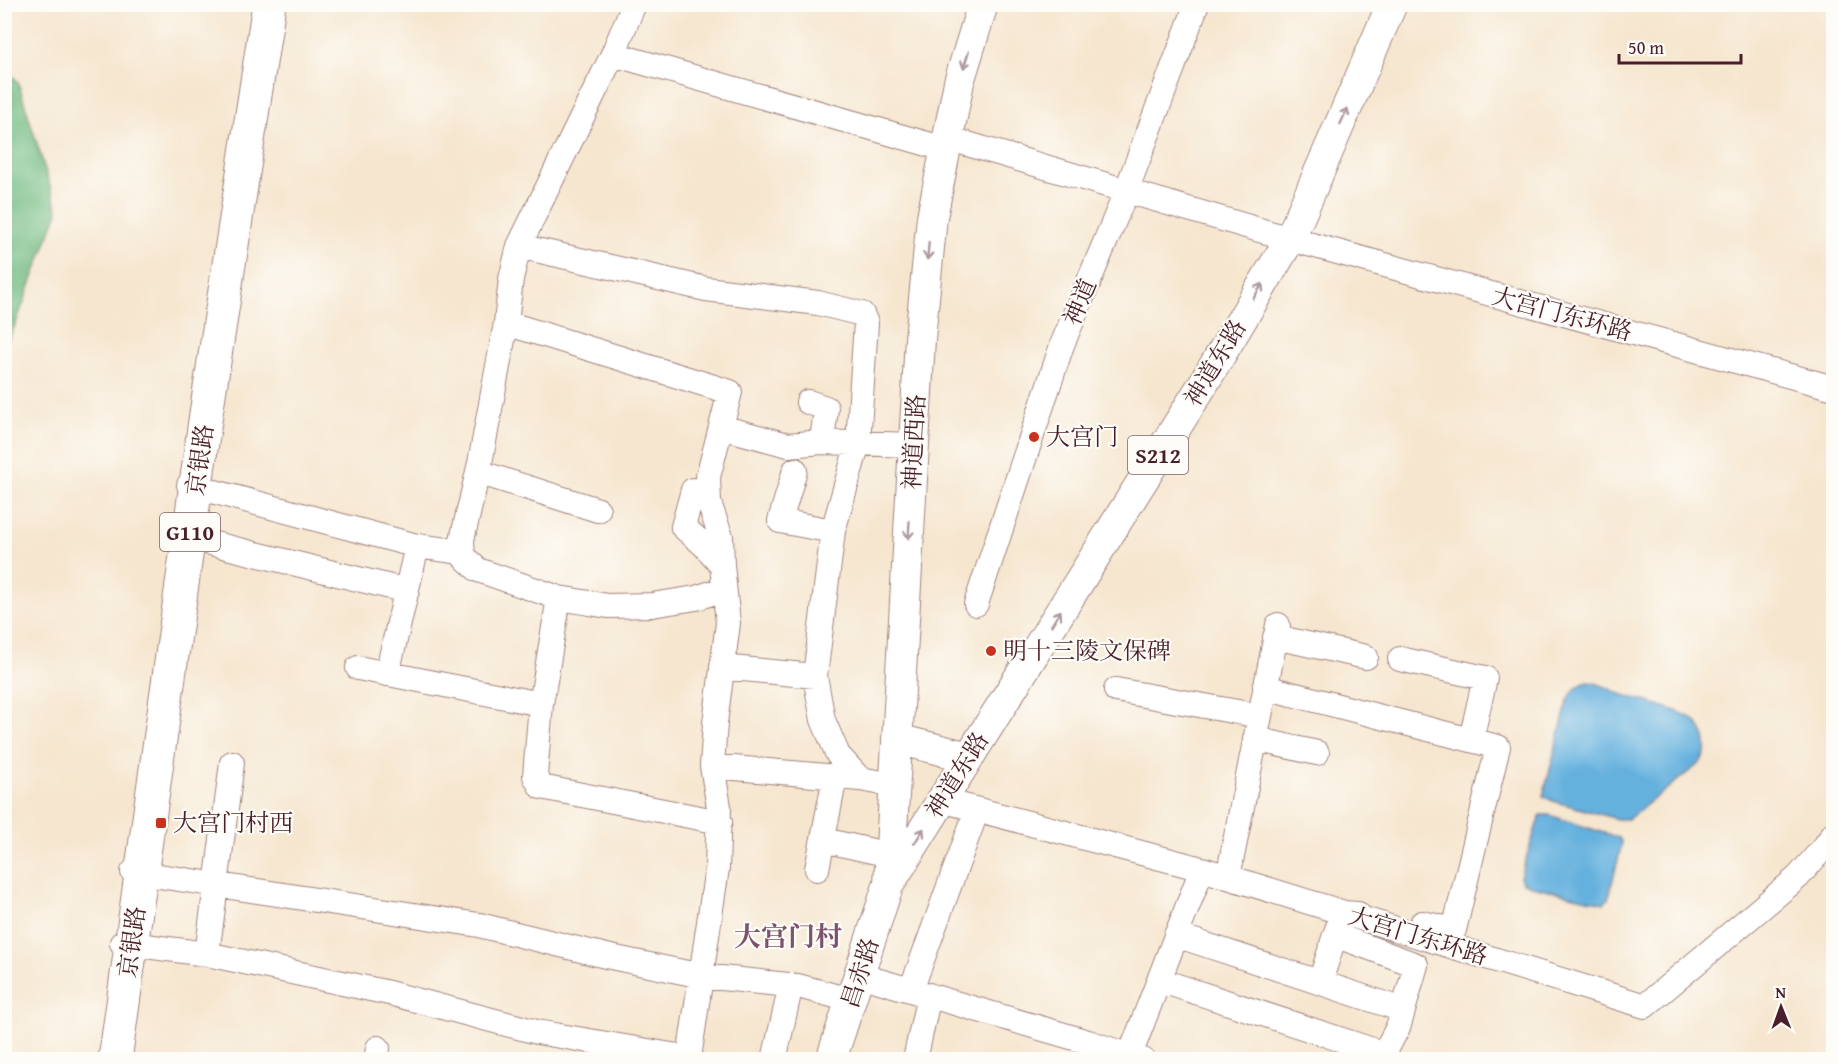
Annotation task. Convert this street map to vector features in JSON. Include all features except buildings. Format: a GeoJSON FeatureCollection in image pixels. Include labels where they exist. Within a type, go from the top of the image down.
{"type":"FeatureCollection","features":[{"type":"Feature","properties":{"kind":"highway","name":"京银路"},"geometry":{"type":"LineString","coordinates":[[193,486],[259,4]]}},
{"type":"Feature","properties":{"kind":"highway","name":"京银路"},"geometry":{"type":"LineString","coordinates":[[115,1059],[127,944],[185,536],[269,4]]}},
{"type":"Feature","properties":{"kind":"highway","name":"京银路"},"geometry":{"type":"LineString","coordinates":[[105,1059],[127,944]]}},
{"type":"Feature","properties":{"kind":"main road","name":"神道西路"},"geometry":{"type":"LineString","coordinates":[[888,886],[920,339],[932,217],[959,82],[983,4]]}},
{"type":"Feature","properties":{"kind":"main road","name":"神道东路"},"geometry":{"type":"LineString","coordinates":[[888,886],[1202,386],[1290,239],[1392,4]]}},
{"type":"Feature","properties":{"kind":"main road"},"geometry":{"type":"LineString","coordinates":[[897,740],[933,743],[969,757]]}},
{"type":"Feature","properties":{"kind":"main road","name":"昌赤路"},"geometry":{"type":"LineString","coordinates":[[836,1058],[855,988],[888,886]]}},
{"type":"Feature","properties":{"kind":"street"},"geometry":{"type":"LineString","coordinates":[[634,4],[613,54],[519,246],[511,279],[506,323],[478,471],[462,540],[462,556],[478,570],[560,598],[608,606],[652,605],[696,598],[724,589]]}},
{"type":"Feature","properties":{"kind":"street","name":"神道"},"geometry":{"type":"LineString","coordinates":[[976,604],[1062,345],[1127,190],[1197,4]]}},
{"type":"Feature","properties":{"kind":"street","name":"大宫门东环路"},"geometry":{"type":"LineString","coordinates":[[613,54],[946,144],[1127,190],[1290,239],[1833,388]]}},
{"type":"Feature","properties":{"kind":"street"},"geometry":{"type":"LineString","coordinates":[[519,246],[706,289],[818,303],[862,314],[866,323],[858,443],[833,531],[815,676],[823,720],[838,755],[860,779]]}},
{"type":"Feature","properties":{"kind":"street"},"geometry":{"type":"LineString","coordinates":[[127,944],[207,954],[389,993],[537,1032],[689,1058],[717,868],[720,822],[712,766],[728,622],[721,537],[709,503],[708,477],[730,392],[506,323]]}},
{"type":"Feature","properties":{"kind":"street"},"geometry":{"type":"LineString","coordinates":[[808,402],[826,408],[822,442]]}},
{"type":"Feature","properties":{"kind":"street"},"geometry":{"type":"LineString","coordinates":[[721,427],[788,445],[822,442],[914,445]]}},
{"type":"Feature","properties":{"kind":"street"},"geometry":{"type":"LineString","coordinates":[[795,470],[780,521],[833,531]]}},
{"type":"Feature","properties":{"kind":"street"},"geometry":{"type":"LineString","coordinates":[[478,471],[598,510]]}},
{"type":"Feature","properties":{"kind":"street"},"geometry":{"type":"LineString","coordinates":[[193,486],[417,546],[462,552]]}},
{"type":"Feature","properties":{"kind":"street"},"geometry":{"type":"LineString","coordinates":[[693,490],[683,527],[722,565]]}},
{"type":"Feature","properties":{"kind":"street"},"geometry":{"type":"LineString","coordinates":[[185,536],[407,591]]}},
{"type":"Feature","properties":{"kind":"street"},"geometry":{"type":"LineString","coordinates":[[387,674],[417,546]]}},
{"type":"Feature","properties":{"kind":"street"},"geometry":{"type":"LineString","coordinates":[[560,598],[541,704],[535,776],[541,787],[720,822]]}},
{"type":"Feature","properties":{"kind":"street"},"geometry":{"type":"LineString","coordinates":[[1228,877],[1277,631],[1366,657]]}},
{"type":"Feature","properties":{"kind":"street"},"geometry":{"type":"LineString","coordinates":[[1400,659],[1485,678],[1471,740]]}},
{"type":"Feature","properties":{"kind":"street"},"geometry":{"type":"LineString","coordinates":[[722,667],[815,676]]}},
{"type":"Feature","properties":{"kind":"street"},"geometry":{"type":"LineString","coordinates":[[358,668],[541,704]]}},
{"type":"Feature","properties":{"kind":"street"},"geometry":{"type":"LineString","coordinates":[[1265,687],[1498,747],[1454,930],[1404,919],[1339,924]]}},
{"type":"Feature","properties":{"kind":"street"},"geometry":{"type":"LineString","coordinates":[[1116,690],[1258,728],[1317,753]]}},
{"type":"Feature","properties":{"kind":"street"},"geometry":{"type":"LineString","coordinates":[[207,954],[232,763]]}},
{"type":"Feature","properties":{"kind":"street"},"geometry":{"type":"LineString","coordinates":[[712,766],[860,779],[894,785]]}},
{"type":"Feature","properties":{"kind":"street"},"geometry":{"type":"LineString","coordinates":[[817,869],[835,777]]}},
{"type":"Feature","properties":{"kind":"street","name":"大宫门东环路"},"geometry":{"type":"LineString","coordinates":[[941,801],[1202,869],[1228,877],[1339,924],[1645,1006],[1798,878],[1833,833]]}},
{"type":"Feature","properties":{"kind":"street"},"geometry":{"type":"LineString","coordinates":[[915,1059],[920,993],[977,810]]}},
{"type":"Feature","properties":{"kind":"street"},"geometry":{"type":"LineString","coordinates":[[823,840],[890,855]]}},
{"type":"Feature","properties":{"kind":"street"},"geometry":{"type":"LineString","coordinates":[[137,873],[479,925],[606,956],[702,976],[791,985],[920,993],[1137,1058],[1159,980],[1202,869]]}},
{"type":"Feature","properties":{"kind":"street"},"geometry":{"type":"LineString","coordinates":[[1320,982],[1339,924]]}},
{"type":"Feature","properties":{"kind":"street"},"geometry":{"type":"LineString","coordinates":[[1159,980],[1383,1057],[1399,1025],[1416,965],[1339,924]]}},
{"type":"Feature","properties":{"kind":"street"},"geometry":{"type":"LineString","coordinates":[[1176,935],[1403,1010]]}},
{"type":"Feature","properties":{"kind":"street"},"geometry":{"type":"LineString","coordinates":[[774,1059],[791,985]]}},
{"type":"Feature","properties":{"kind":"green space"},"geometry":{"type":"Polygon","coordinates":[[[5,68],[18,82],[58,212],[5,346],[5,68]]]}},
{"type":"Feature","properties":{"kind":"water"},"geometry":{"type":"Polygon","coordinates":[[[1588,682],[1597,683],[1623,695],[1688,716],[1697,723],[1705,738],[1706,750],[1700,763],[1628,819],[1617,819],[1553,801],[1543,796],[1568,700],[1576,688],[1588,682]]]}},
{"type":"Feature","properties":{"kind":"water"},"geometry":{"type":"Polygon","coordinates":[[[1540,815],[1549,815],[1619,838],[1622,843],[1608,899],[1604,903],[1522,882],[1520,877],[1540,815]]]}},
{"type":"Feature","properties":{"kind":"place","name":"大宫门"},"geometry":{"type":"Point","coordinates":[1034,437]}},
{"type":"Feature","properties":{"kind":"place","name":"明十三陵文保碑"},"geometry":{"type":"Point","coordinates":[991,651]}},
{"type":"Feature","properties":{"kind":"place","name":"大宫门村西"},"geometry":{"type":"Point","coordinates":[161,823]}},
{"type":"Feature","properties":{"kind":"district","name":"大宫门村"},"geometry":{"type":"Point","coordinates":[788,937]}}]}
